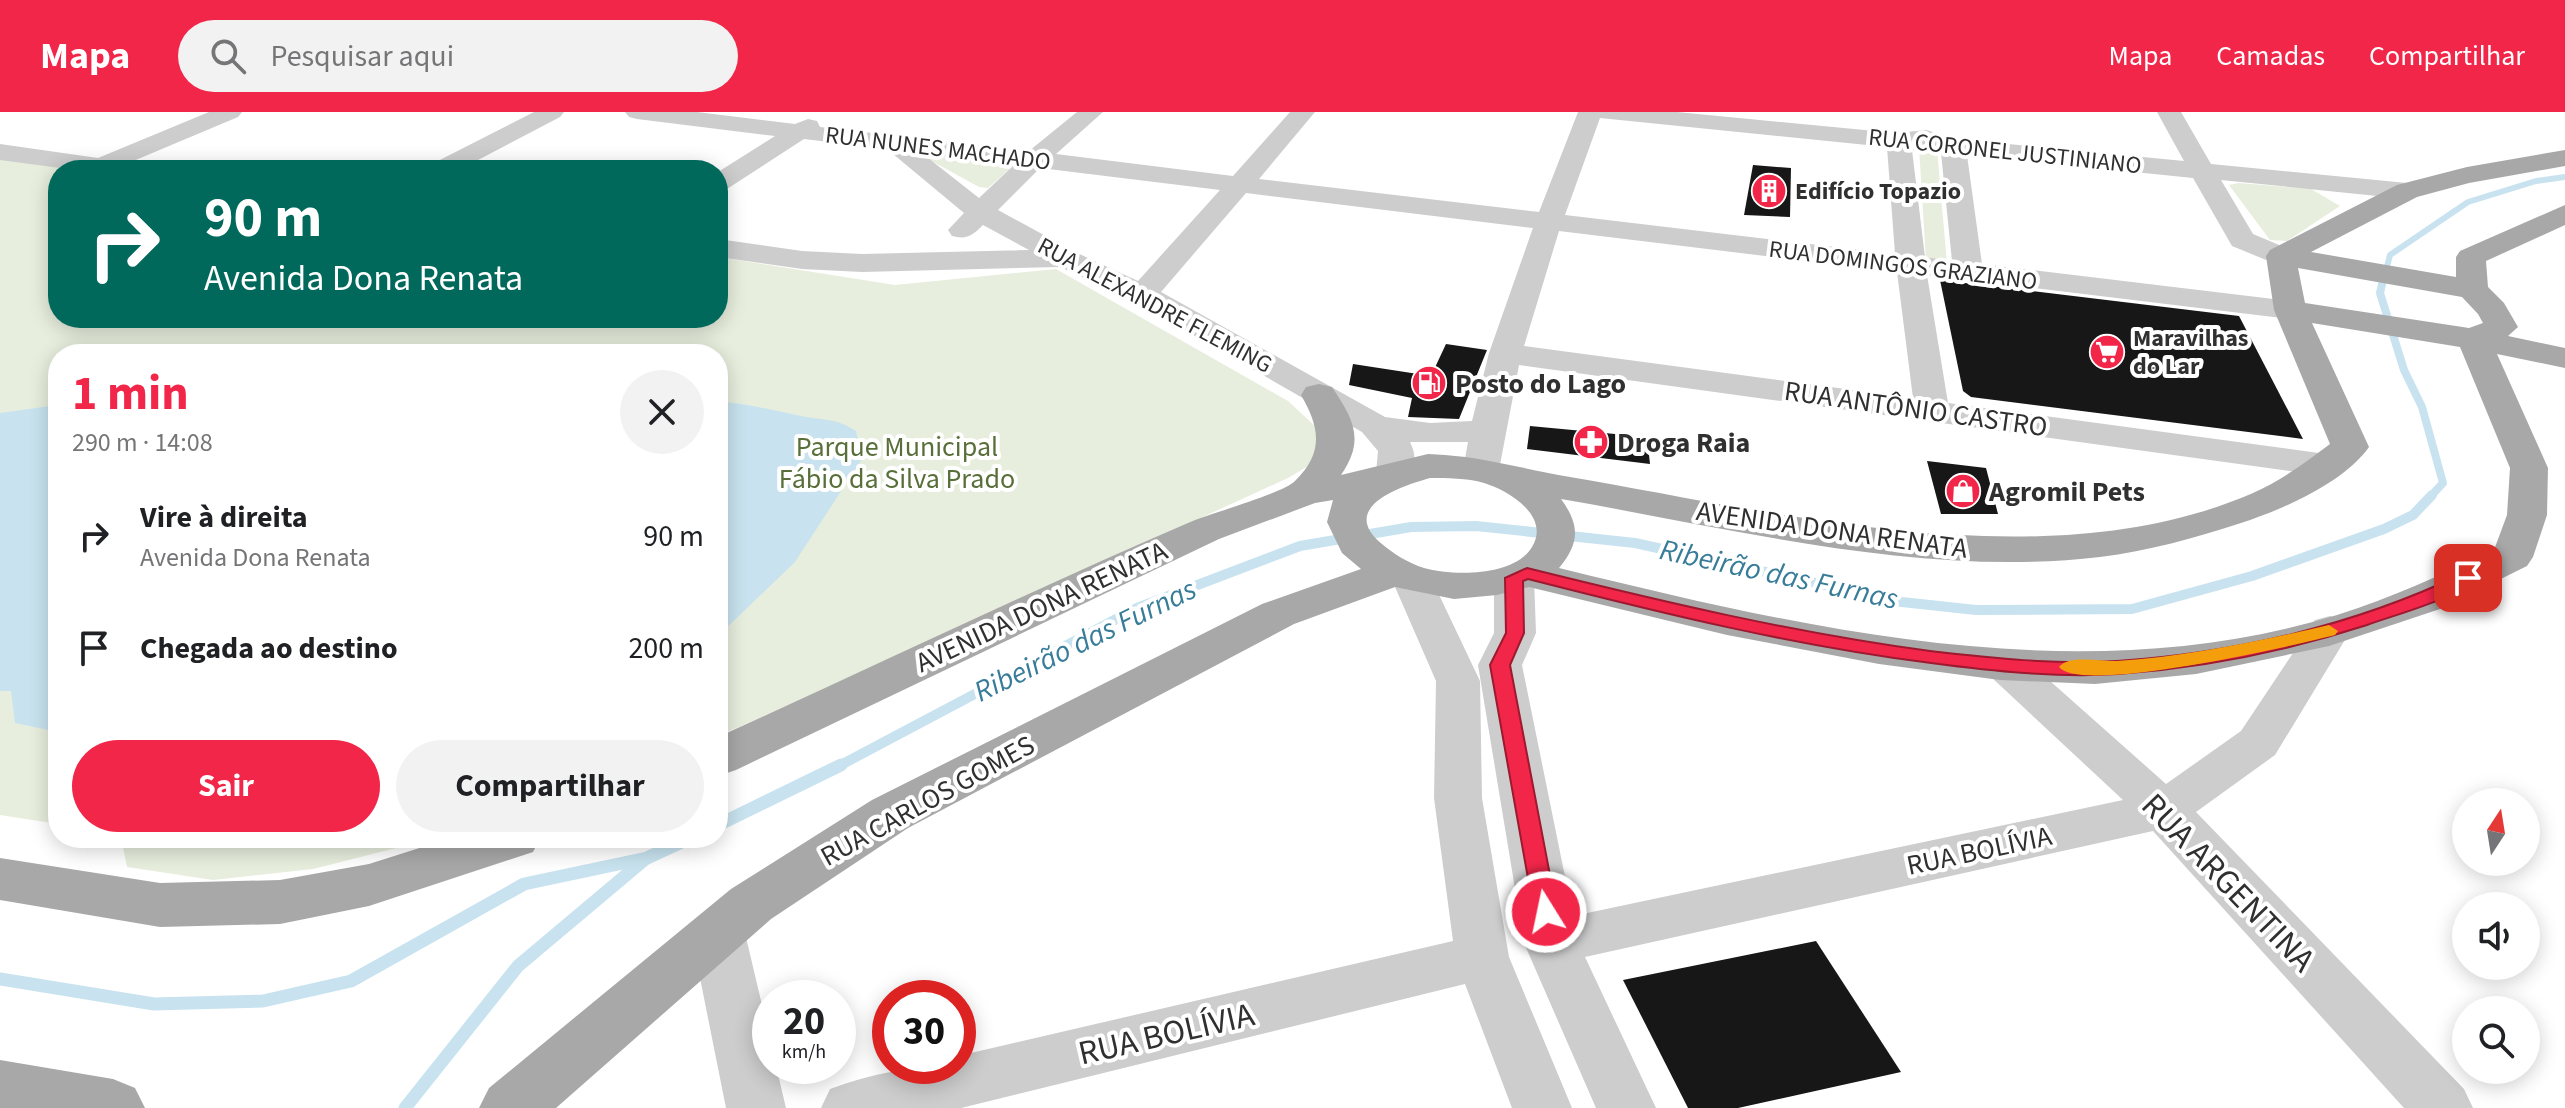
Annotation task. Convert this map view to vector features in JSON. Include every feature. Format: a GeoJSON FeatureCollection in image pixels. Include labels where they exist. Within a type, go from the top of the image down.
{"type":"FeatureCollection","features":[{"type":"Feature","properties":{"kind":"main road"},"geometry":{"type":"LineString","coordinates":[[2281,256],[2407,191],[2467,175],[2565,158]]}},
{"type":"Feature","properties":{"kind":"main road"},"geometry":{"type":"LineString","coordinates":[[1536,558],[1547,506],[1530,490],[1494,474],[1428,466],[1384,477],[1355,496],[1346,516],[1350,536],[1390,570],[1447,586],[1470,586],[1536,558],[1663,608],[1859,648],[2006,666],[2116,668],[2218,656],[2330,630],[2424,599],[2512,557],[2527,515],[2529,468],[2479,313],[2471,257],[2565,214]]}},
{"type":"Feature","properties":{"kind":"main road","name":"AVENIDA DONA RENATA"},"geometry":{"type":"LineString","coordinates":[[1494,474],[1875,541],[2009,551],[2149,538],[2272,499],[2350,447],[2290,310],[2281,256]]}},
{"type":"Feature","properties":{"kind":"main road","name":"RUA DOMINGOS GRAZIANO"},"geometry":{"type":"LineString","coordinates":[[2281,256],[2565,336]]}},
{"type":"Feature","properties":{"kind":"main road","name":"RUA DOMINGOS GRAZIANO"},"geometry":{"type":"LineString","coordinates":[[2290,310],[2479,313],[2565,358]]}},
{"type":"Feature","properties":{"kind":"main road"},"geometry":{"type":"LineString","coordinates":[[1306,493],[1329,467],[1339,447],[1336,420],[1319,395]]}},
{"type":"Feature","properties":{"kind":"main road","name":"AVENIDA DONA RENATA"},"geometry":{"type":"LineString","coordinates":[[728,753],[1205,530],[1306,493],[1384,477]]}},
{"type":"Feature","properties":{"kind":"main road","name":"RUA CARLOS GOMES"},"geometry":{"type":"LineString","coordinates":[[511,1108],[751,904],[890,814],[1278,614],[1390,570]]}},
{"type":"Feature","properties":{"kind":"main road"},"geometry":{"type":"LineString","coordinates":[[0,879],[160,905],[280,902],[369,885],[483,848]]}},
{"type":"Feature","properties":{"kind":"main road"},"geometry":{"type":"LineString","coordinates":[[0,1088],[113,1108]]}},
{"type":"Feature","properties":{"kind":"street"},"geometry":{"type":"LineString","coordinates":[[114,160],[230,112]]}},
{"type":"Feature","properties":{"kind":"street"},"geometry":{"type":"LineString","coordinates":[[458,160],[552,112]]}},
{"type":"Feature","properties":{"kind":"street","name":"RUA NUNES MACHADO"},"geometry":{"type":"LineString","coordinates":[[637,112],[1238,184]]}},
{"type":"Feature","properties":{"kind":"street"},"geometry":{"type":"LineString","coordinates":[[728,177],[830,112]]}},
{"type":"Feature","properties":{"kind":"street"},"geometry":{"type":"LineString","coordinates":[[862,263],[966,228],[979,211],[1035,159],[1091,112]]}},
{"type":"Feature","properties":{"kind":"street"},"geometry":{"type":"LineString","coordinates":[[1143,294],[1303,112]]}},
{"type":"Feature","properties":{"kind":"street"},"geometry":{"type":"LineString","coordinates":[[1494,474],[1487,428],[1505,353],[1548,223],[1590,112]]}},
{"type":"Feature","properties":{"kind":"street","name":"RUA CORONEL JUSTINIANO"},"geometry":{"type":"LineString","coordinates":[[1604,112],[2407,191]]}},
{"type":"Feature","properties":{"kind":"street"},"geometry":{"type":"LineString","coordinates":[[2169,112],[2242,240],[2281,256]]}},
{"type":"Feature","properties":{"kind":"street"},"geometry":{"type":"LineString","coordinates":[[1932,409],[1911,266],[1899,140],[1925,124],[1953,146],[1968,273]]}},
{"type":"Feature","properties":{"kind":"street","name":"RUA ALEXANDRE FLEMING"},"geometry":{"type":"LineString","coordinates":[[894,143],[979,211],[1065,258],[1143,294],[1374,425],[1396,444],[1399,457],[1384,477]]}},
{"type":"Feature","properties":{"kind":"street"},"geometry":{"type":"LineString","coordinates":[[0,152],[57,160]]}},
{"type":"Feature","properties":{"kind":"street","name":"RUA DOMINGOS GRAZIANO"},"geometry":{"type":"LineString","coordinates":[[1238,184],[2290,310]]}},
{"type":"Feature","properties":{"kind":"street"},"geometry":{"type":"LineString","coordinates":[[728,249],[802,260],[862,263],[1065,258]]}},
{"type":"Feature","properties":{"kind":"street","name":"RUA ANTÔNIO CASTRO"},"geometry":{"type":"LineString","coordinates":[[1505,353],[2326,465]]}},
{"type":"Feature","properties":{"kind":"street"},"geometry":{"type":"LineString","coordinates":[[1374,425],[1436,436],[1487,428]]}},
{"type":"Feature","properties":{"kind":"street"},"geometry":{"type":"LineString","coordinates":[[1536,558],[1515,633],[1500,665],[1551,943],[1626,1108]]}},
{"type":"Feature","properties":{"kind":"street"},"geometry":{"type":"LineString","coordinates":[[1390,570],[1458,681],[1458,798],[1482,957],[1542,1108]]}},
{"type":"Feature","properties":{"kind":"street","name":"RUA BOLÍVIA"},"geometry":{"type":"LineString","coordinates":[[1551,943],[2164,810],[2258,743],[2330,630]]}},
{"type":"Feature","properties":{"kind":"street","name":"RUA ARGENTINA"},"geometry":{"type":"LineString","coordinates":[[2006,666],[2164,810],[2443,1108]]}},
{"type":"Feature","properties":{"kind":"street"},"geometry":{"type":"LineString","coordinates":[[718,933],[756,1108]]}},
{"type":"Feature","properties":{"kind":"street","name":"RUA BOLÍVIA"},"geometry":{"type":"LineString","coordinates":[[851,1108],[1482,957]]}},
{"type":"Feature","properties":{"kind":"green space"},"geometry":{"type":"Polygon","coordinates":[[[1919,147],[1937,149],[1947,264],[1926,261],[1919,147]]]}},
{"type":"Feature","properties":{"kind":"green space"},"geometry":{"type":"Polygon","coordinates":[[[932,156],[1014,165],[988,188],[979,187],[928,159],[932,156]]]}},
{"type":"Feature","properties":{"kind":"green space","name":"Parque Municipal Fábio da Silva Prado"},"geometry":{"type":"Polygon","coordinates":[[[0,159],[48,165],[48,328],[728,328],[728,259],[895,285],[1056,269],[1288,401],[1316,427],[1318,460],[1288,478],[728,732],[728,344],[48,344],[48,822],[0,815],[0,159]]]}},
{"type":"Feature","properties":{"kind":"green space"},"geometry":{"type":"Polygon","coordinates":[[[2239,183],[2311,189],[2340,206],[2287,241],[2270,240],[2229,185],[2239,183]]]}},
{"type":"Feature","properties":{"kind":"green space"},"geometry":{"type":"Polygon","coordinates":[[[123,848],[396,848],[313,869],[213,880],[127,867],[123,848]]]}},
{"type":"Feature","properties":{"kind":"water"},"geometry":{"type":"Polygon","coordinates":[[[728,402],[829,420],[856,431],[862,459],[795,562],[728,626],[728,402]]]}},
{"type":"Feature","properties":{"kind":"water"},"geometry":{"type":"Polygon","coordinates":[[[48,406],[48,730],[15,723],[11,691],[0,691],[0,413],[48,406]]]}},
{"type":"Feature","properties":{"kind":"building","name":"Edifício Topazio"},"geometry":{"type":"Polygon","coordinates":[[[1753,165],[1791,168],[1790,217],[1744,215],[1753,165]]]}},
{"type":"Feature","properties":{"kind":"building","name":"Maravilhas do Lar"},"geometry":{"type":"Polygon","coordinates":[[[1940,280],[2239,316],[2303,439],[1971,397],[1963,391],[1940,280]]]}},
{"type":"Feature","properties":{"kind":"building","name":"Posto do Lago"},"geometry":{"type":"Polygon","coordinates":[[[1446,344],[1487,350],[1459,419],[1408,417],[1412,398],[1349,385],[1353,364],[1431,376],[1446,344]]]}},
{"type":"Feature","properties":{"kind":"building","name":"Droga Raia"},"geometry":{"type":"Polygon","coordinates":[[[1530,426],[1647,437],[1650,464],[1527,449],[1530,426]]]}},
{"type":"Feature","properties":{"kind":"building","name":"Agromil Pets"},"geometry":{"type":"Polygon","coordinates":[[[1927,461],[1986,468],[1998,514],[1941,514],[1927,461]]]}},
{"type":"Feature","properties":{"kind":"building"},"geometry":{"type":"Polygon","coordinates":[[[1816,941],[1901,1072],[1738,1108],[1688,1108],[1623,980],[1816,941]]]}},
{"type":"Feature","properties":{"kind":"waterway","name":"Ribeirão das Furnas"},"geometry":{"type":"LineString","coordinates":[[2383,282],[2390,255],[2468,202],[2536,181],[2565,177]]}},
{"type":"Feature","properties":{"kind":"waterway","name":"Ribeirão das Furnas"},"geometry":{"type":"LineString","coordinates":[[2383,280],[2380,293],[2404,370],[2422,407],[2443,483],[2430,497]]}},
{"type":"Feature","properties":{"kind":"waterway","name":"Ribeirão das Furnas"},"geometry":{"type":"LineString","coordinates":[[838,766],[1137,608],[1300,546],[1411,527],[1476,526],[1635,543],[1902,602],[1976,610],[2132,609],[2252,576],[2384,529],[2413,515],[2432,495]]}},
{"type":"Feature","properties":{"kind":"waterway","name":"Ribeirão das Furnas"},"geometry":{"type":"LineString","coordinates":[[728,820],[838,766]]}},
{"type":"Feature","properties":{"kind":"waterway","name":"Ribeirão das Furnas"},"geometry":{"type":"LineString","coordinates":[[0,979],[154,1004],[263,1001],[351,981],[524,884],[647,858],[668,848]]}},
{"type":"Feature","properties":{"kind":"waterway","name":"Ribeirão das Furnas"},"geometry":{"type":"LineString","coordinates":[[405,1108],[518,966],[644,860]]}},
{"type":"Feature","properties":{"kind":"slow traffic"},"geometry":{"type":"LineString","coordinates":[[2068,667],[2116,668],[2218,656],[2329,631]]}},
{"type":"Feature","properties":{"kind":"place","name":"Edifício Topazio"},"geometry":{"type":"Point","coordinates":[1769,191]}},
{"type":"Feature","properties":{"kind":"place","name":"Maravilhas do Lar"},"geometry":{"type":"Point","coordinates":[2107,352]}},
{"type":"Feature","properties":{"kind":"place","name":"Posto do Lago"},"geometry":{"type":"Point","coordinates":[1429,383]}},
{"type":"Feature","properties":{"kind":"place","name":"Droga Raia"},"geometry":{"type":"Point","coordinates":[1591,442]}},
{"type":"Feature","properties":{"kind":"place","name":"Agromil Pets"},"geometry":{"type":"Point","coordinates":[1963,491]}},
{"type":"Feature","properties":{"kind":"route"},"geometry":{"type":"LineString","coordinates":[[1546,912],[1500,665],[1515,633],[1514,578],[1527,573],[1663,608],[1859,648],[2006,666],[2116,668],[2218,656],[2330,630],[2424,599],[2468,578]]}}]}
